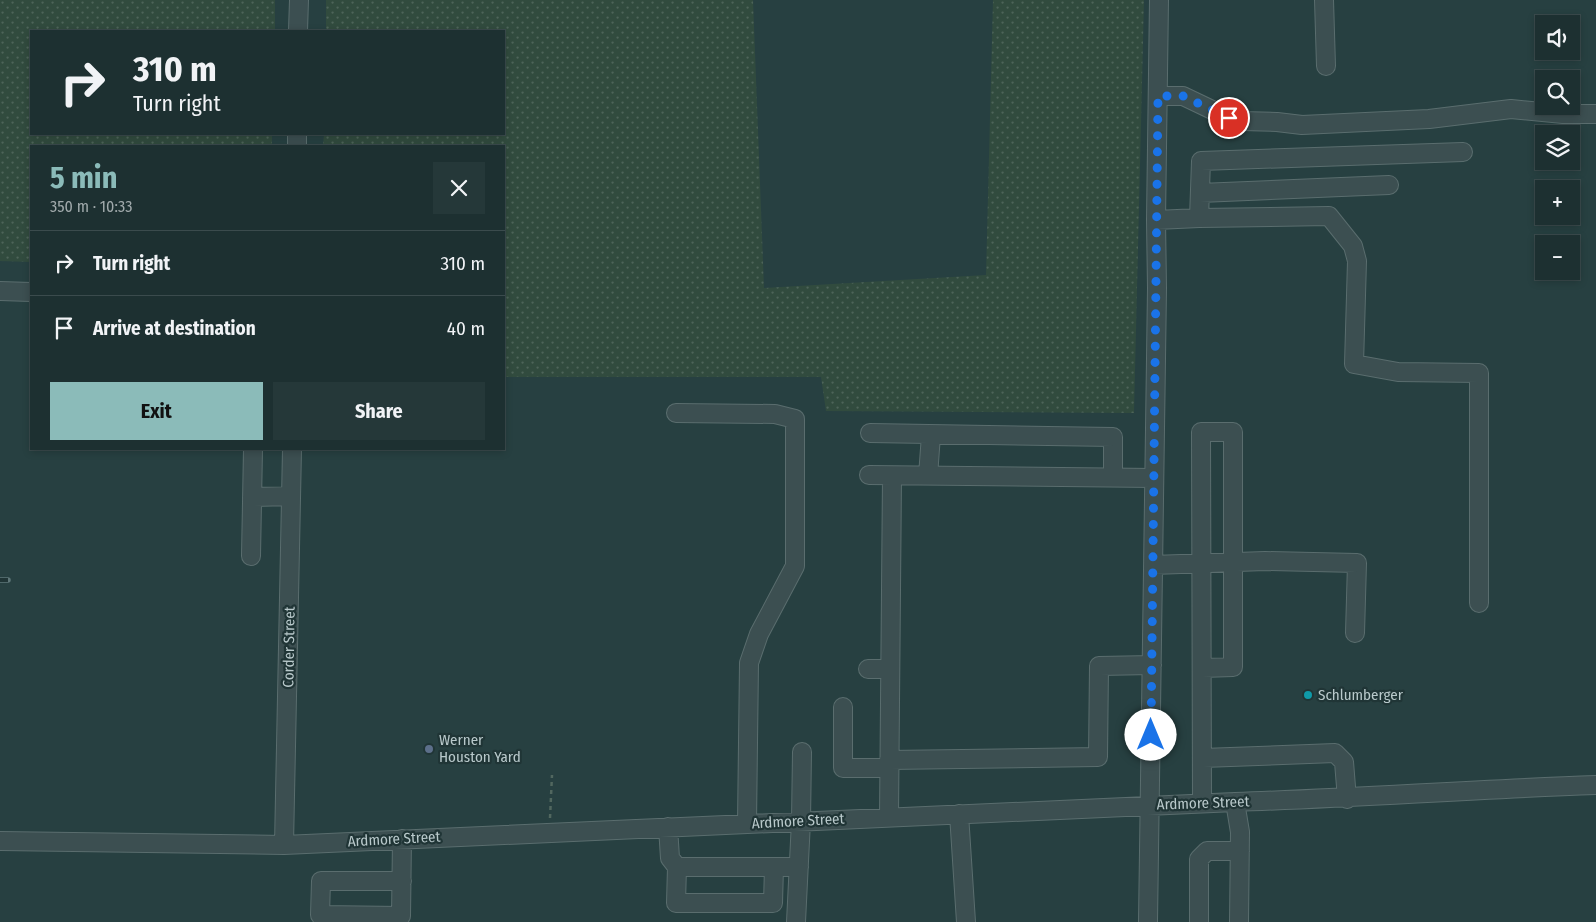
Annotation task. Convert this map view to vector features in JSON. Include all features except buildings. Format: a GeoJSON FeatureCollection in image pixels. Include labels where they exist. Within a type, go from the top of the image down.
{"type":"FeatureCollection","features":[{"type":"Feature","properties":{"kind":"street"},"geometry":{"type":"LineString","coordinates":[[298,30],[299,0]]}},
{"type":"Feature","properties":{"kind":"street"},"geometry":{"type":"LineString","coordinates":[[1148,922],[1151,806],[1159,0]]}},
{"type":"Feature","properties":{"kind":"street"},"geometry":{"type":"LineString","coordinates":[[1324,0],[1326,66]]}},
{"type":"Feature","properties":{"kind":"street"},"geometry":{"type":"LineString","coordinates":[[1158,96],[1183,96],[1229,118],[1241,121],[1302,125],[1429,119],[1511,109],[1563,114],[1596,114]]}},
{"type":"Feature","properties":{"kind":"street"},"geometry":{"type":"LineString","coordinates":[[1199,218],[1201,161],[1463,152]]}},
{"type":"Feature","properties":{"kind":"street"},"geometry":{"type":"LineString","coordinates":[[1200,193],[1389,185]]}},
{"type":"Feature","properties":{"kind":"street"},"geometry":{"type":"LineString","coordinates":[[1156,220],[1330,216],[1353,246],[1358,261],[1354,364],[1398,372],[1479,373],[1479,603]]}},
{"type":"Feature","properties":{"kind":"street"},"geometry":{"type":"LineString","coordinates":[[0,291],[30,292]]}},
{"type":"Feature","properties":{"kind":"street"},"geometry":{"type":"LineString","coordinates":[[676,412],[775,414],[795,420],[795,566],[759,634],[749,663],[747,823]]}},
{"type":"Feature","properties":{"kind":"street"},"geometry":{"type":"LineString","coordinates":[[870,432],[1113,437],[1114,478]]}},
{"type":"Feature","properties":{"kind":"street"},"geometry":{"type":"LineString","coordinates":[[1202,668],[1233,666],[1233,432],[1202,432],[1202,668],[1203,758],[1202,803]]}},
{"type":"Feature","properties":{"kind":"street"},"geometry":{"type":"LineString","coordinates":[[928,476],[931,434]]}},
{"type":"Feature","properties":{"kind":"street"},"geometry":{"type":"LineString","coordinates":[[251,556],[253,450]]}},
{"type":"Feature","properties":{"kind":"street","name":"Corder Street"},"geometry":{"type":"LineString","coordinates":[[284,845],[292,450]]}},
{"type":"Feature","properties":{"kind":"street"},"geometry":{"type":"LineString","coordinates":[[869,475],[1154,478]]}},
{"type":"Feature","properties":{"kind":"street"},"geometry":{"type":"LineString","coordinates":[[888,817],[892,476]]}},
{"type":"Feature","properties":{"kind":"street"},"geometry":{"type":"LineString","coordinates":[[252,497],[291,496]]}},
{"type":"Feature","properties":{"kind":"street"},"geometry":{"type":"LineString","coordinates":[[1153,565],[1202,562],[1357,563],[1355,634]]}},
{"type":"Feature","properties":{"kind":"street"},"geometry":{"type":"LineString","coordinates":[[843,707],[843,768],[889,764],[1098,757],[1099,666],[1152,665]]}},
{"type":"Feature","properties":{"kind":"street"},"geometry":{"type":"LineString","coordinates":[[868,669],[890,668]]}},
{"type":"Feature","properties":{"kind":"street"},"geometry":{"type":"LineString","coordinates":[[796,922],[802,752]]}},
{"type":"Feature","properties":{"kind":"street"},"geometry":{"type":"LineString","coordinates":[[1203,758],[1335,753],[1344,762],[1347,798]]}},
{"type":"Feature","properties":{"kind":"street","name":"Ardmore Street"},"geometry":{"type":"LineString","coordinates":[[0,841],[284,845],[747,823],[1347,798],[1596,785]]}},
{"type":"Feature","properties":{"kind":"street"},"geometry":{"type":"LineString","coordinates":[[1235,802],[1240,832],[1239,922]]}},
{"type":"Feature","properties":{"kind":"street"},"geometry":{"type":"LineString","coordinates":[[959,814],[966,922]]}},
{"type":"Feature","properties":{"kind":"street"},"geometry":{"type":"LineString","coordinates":[[668,827],[670,858],[685,867],[799,867]]}},
{"type":"Feature","properties":{"kind":"street"},"geometry":{"type":"LineString","coordinates":[[402,839],[402,881],[401,916],[320,915],[321,881],[402,881]]}},
{"type":"Feature","properties":{"kind":"street"},"geometry":{"type":"LineString","coordinates":[[1199,922],[1199,859],[1207,852],[1240,851]]}},
{"type":"Feature","properties":{"kind":"street"},"geometry":{"type":"LineString","coordinates":[[685,867],[676,903],[773,903],[774,867]]}},
{"type":"Feature","properties":{"kind":"path"},"geometry":{"type":"LineString","coordinates":[[549,832],[552,775]]}},
{"type":"Feature","properties":{"kind":"green space"},"geometry":{"type":"Polygon","coordinates":[[[0,0],[275,0],[275,30],[30,30],[30,135],[272,135],[272,145],[30,145],[30,262],[0,261],[0,0]]]}},
{"type":"Feature","properties":{"kind":"green space"},"geometry":{"type":"Polygon","coordinates":[[[326,0],[753,0],[764,288],[986,275],[993,0],[1144,0],[1134,413],[826,411],[821,377],[505,377],[505,145],[323,145],[324,135],[505,135],[505,30],[326,30],[326,0]]]}},
{"type":"Feature","properties":{"kind":"railway"},"geometry":{"type":"LineString","coordinates":[[0,580],[8,580]]}},
{"type":"Feature","properties":{"kind":"place","name":"Schlumberger"},"geometry":{"type":"Point","coordinates":[1308,695]}},
{"type":"Feature","properties":{"kind":"place","name":"Werner Houston Yard"},"geometry":{"type":"Point","coordinates":[429,749]}},
{"type":"Feature","properties":{"kind":"route"},"geometry":{"type":"LineString","coordinates":[[1151,735],[1158,96],[1183,96],[1229,118]]}}]}
